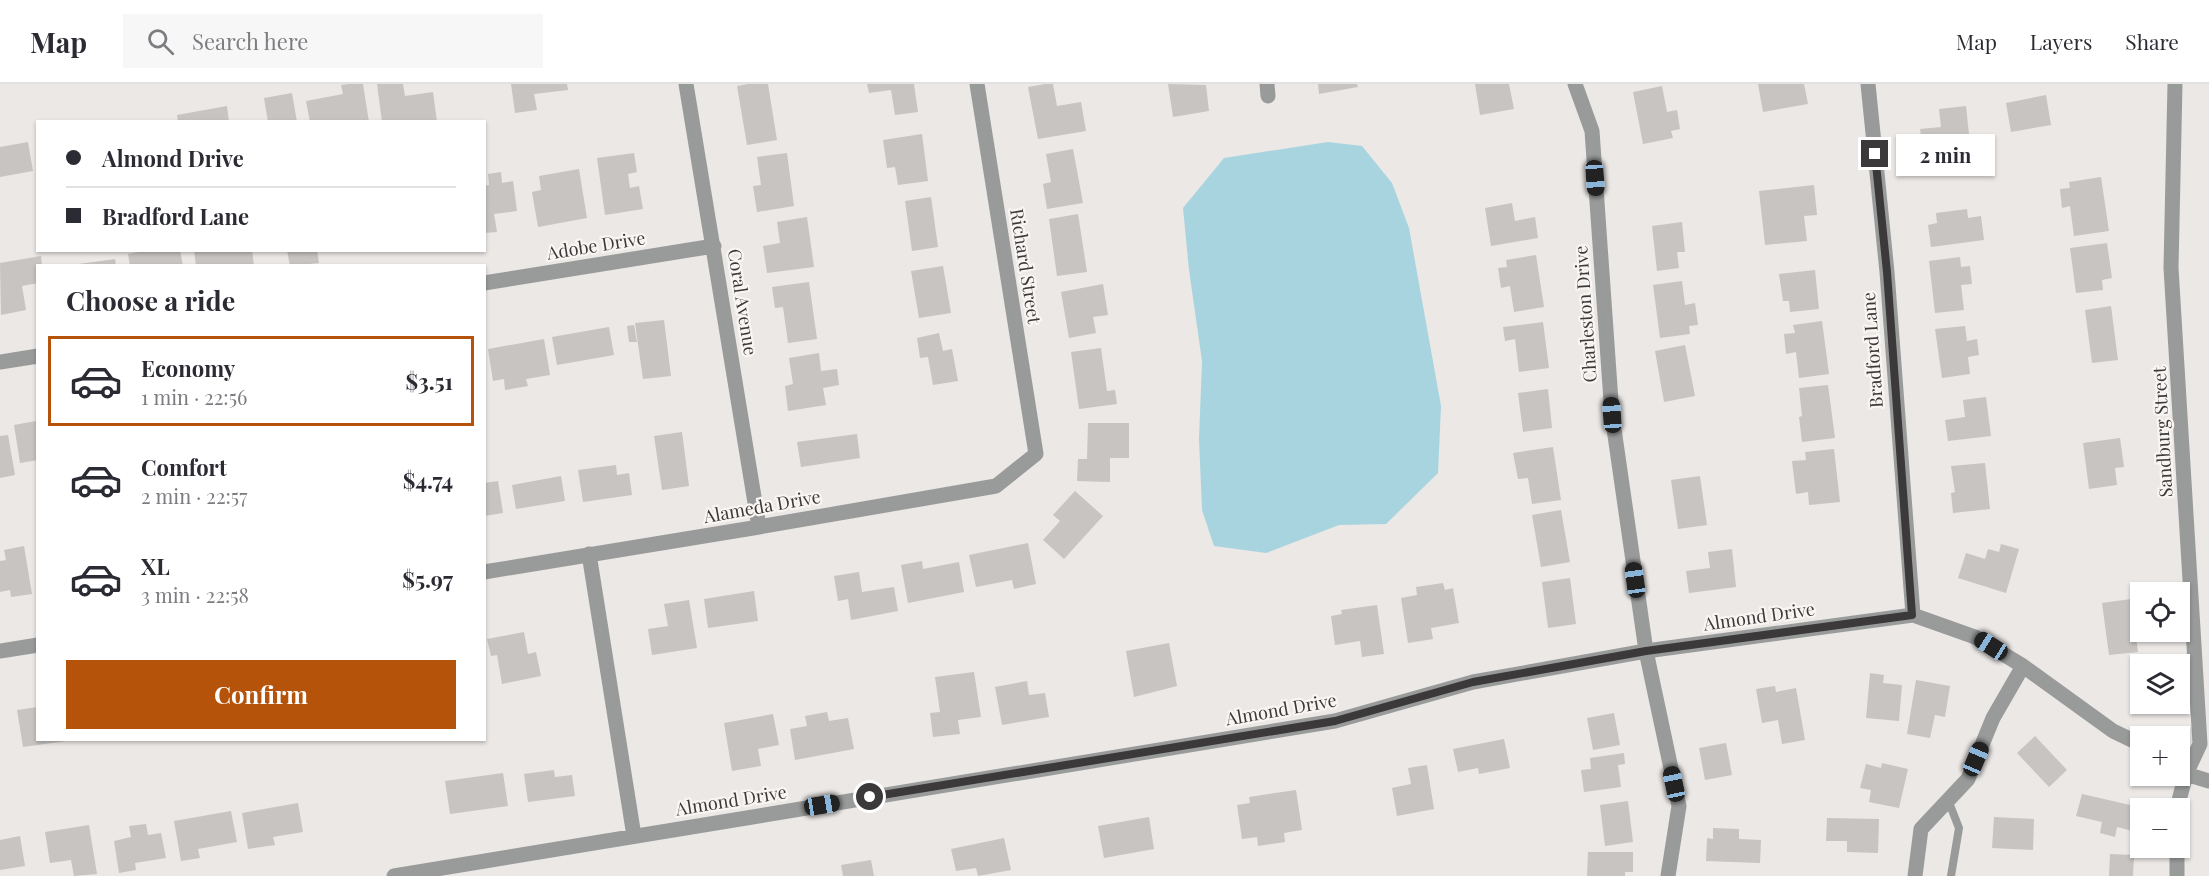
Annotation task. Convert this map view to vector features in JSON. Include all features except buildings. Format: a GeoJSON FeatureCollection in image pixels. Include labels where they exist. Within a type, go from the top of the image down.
{"type":"FeatureCollection","features":[{"type":"Feature","properties":{"kind":"street","name":"Coral Avenue"},"geometry":{"type":"LineString","coordinates":[[686,84],[759,527]]}},
{"type":"Feature","properties":{"kind":"street","name":"Richard Street"},"geometry":{"type":"LineString","coordinates":[[977,84],[1036,454]]}},
{"type":"Feature","properties":{"kind":"street","name":"Charleston Drive"},"geometry":{"type":"LineString","coordinates":[[1575,84],[1592,131],[1612,415],[1646,651],[1678,806],[1668,876]]}},
{"type":"Feature","properties":{"kind":"street","name":"Bradford Lane"},"geometry":{"type":"LineString","coordinates":[[1868,84],[1887,272],[1912,615]]}},
{"type":"Feature","properties":{"kind":"street","name":"Sandburg Street"},"geometry":{"type":"LineString","coordinates":[[2175,84],[2171,268],[2200,744],[2190,760]]}},
{"type":"Feature","properties":{"kind":"street","name":"Adobe Drive"},"geometry":{"type":"LineString","coordinates":[[486,283],[714,246]]}},
{"type":"Feature","properties":{"kind":"street"},"geometry":{"type":"LineString","coordinates":[[0,362],[36,356]]}},
{"type":"Feature","properties":{"kind":"street","name":"Alameda Drive"},"geometry":{"type":"LineString","coordinates":[[486,572],[996,486],[1036,454]]}},
{"type":"Feature","properties":{"kind":"street"},"geometry":{"type":"LineString","coordinates":[[590,554],[634,836]]}},
{"type":"Feature","properties":{"kind":"street","name":"Almond Drive"},"geometry":{"type":"LineString","coordinates":[[394,876],[1335,721],[1473,682],[1646,651],[1912,615],[1975,637],[2023,666],[2113,731],[2130,739]]}},
{"type":"Feature","properties":{"kind":"street"},"geometry":{"type":"LineString","coordinates":[[0,651],[36,645]]}},
{"type":"Feature","properties":{"kind":"street"},"geometry":{"type":"LineString","coordinates":[[1915,876],[1921,829],[1968,779],[1993,718],[2023,666]]}},
{"type":"Feature","properties":{"kind":"street"},"geometry":{"type":"LineString","coordinates":[[2190,774],[2209,781]]}},
{"type":"Feature","properties":{"kind":"street"},"geometry":{"type":"LineString","coordinates":[[2177,858],[2177,876]]}},
{"type":"Feature","properties":{"kind":"lane"},"geometry":{"type":"LineString","coordinates":[[1948,800],[1959,828],[1951,876]]}},
{"type":"Feature","properties":{"kind":"water"},"geometry":{"type":"Polygon","coordinates":[[[1328,142],[1362,146],[1392,183],[1409,228],[1441,406],[1438,473],[1386,524],[1339,525],[1266,553],[1214,546],[1202,510],[1199,439],[1202,361],[1183,208],[1224,158],[1328,142]]]}},
{"type":"Feature","properties":{"kind":"route"},"geometry":{"type":"LineString","coordinates":[[870,797],[1335,721],[1473,682],[1646,651],[1912,615],[1887,272],[1875,154]]}}]}
